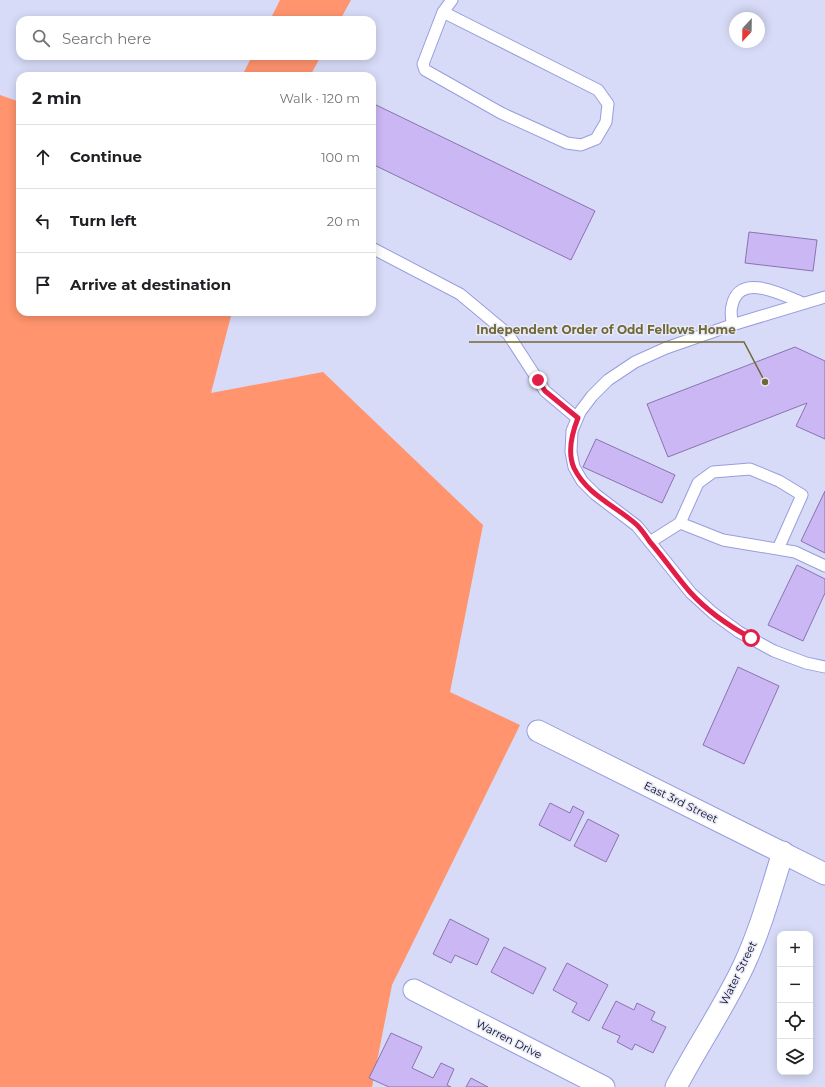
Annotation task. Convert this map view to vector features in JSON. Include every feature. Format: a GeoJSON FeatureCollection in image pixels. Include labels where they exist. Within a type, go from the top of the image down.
{"type":"FeatureCollection","features":[{"type":"Feature","properties":{"kind":"street","name":"East 3rd Street"},"geometry":{"type":"LineString","coordinates":[[538,731],[825,874]]}},
{"type":"Feature","properties":{"kind":"street","name":"Water Street"},"geometry":{"type":"LineString","coordinates":[[676,1087],[716,1018],[743,966],[761,922],[783,852]]}},
{"type":"Feature","properties":{"kind":"street","name":"Warren Drive"},"geometry":{"type":"LineString","coordinates":[[414,990],[604,1087]]}},
{"type":"Feature","properties":{"kind":"lane"},"geometry":{"type":"LineString","coordinates":[[443,12],[598,90],[608,104],[606,122],[596,139],[581,145],[568,143],[501,113],[425,70],[423,64],[443,12],[452,0]]}},
{"type":"Feature","properties":{"kind":"lane"},"geometry":{"type":"LineString","coordinates":[[376,250],[460,294],[508,334],[545,391],[578,418]]}},
{"type":"Feature","properties":{"kind":"lane"},"geometry":{"type":"LineString","coordinates":[[732,325],[732,306],[736,296],[743,290],[754,287],[768,289],[803,303]]}},
{"type":"Feature","properties":{"kind":"lane"},"geometry":{"type":"LineString","coordinates":[[825,297],[732,325],[666,348],[635,362],[608,380],[592,396],[580,412],[572,431],[571,452],[574,467],[582,481],[595,494],[637,526],[691,592],[713,613],[739,632],[774,651],[806,663],[825,667]]}},
{"type":"Feature","properties":{"kind":"lane"},"geometry":{"type":"LineString","coordinates":[[650,542],[680,523],[698,483],[713,472],[750,470],[779,481],[802,495],[778,549]]}},
{"type":"Feature","properties":{"kind":"lane"},"geometry":{"type":"LineString","coordinates":[[680,523],[723,540],[795,552],[825,566]]}},
{"type":"Feature","properties":{"kind":"shaded area"},"geometry":{"type":"Polygon","coordinates":[[[280,0],[351,0],[342,16],[272,16],[280,0]]]}},
{"type":"Feature","properties":{"kind":"shaded area"},"geometry":{"type":"Polygon","coordinates":[[[250,60],[319,60],[312,72],[244,72],[250,60]]]}},
{"type":"Feature","properties":{"kind":"shaded area"},"geometry":{"type":"Polygon","coordinates":[[[0,95],[16,101],[16,316],[231,316],[211,393],[323,372],[483,525],[450,692],[520,725],[392,985],[372,1087],[0,1087],[0,95]]]}},
{"type":"Feature","properties":{"kind":"building"},"geometry":{"type":"Polygon","coordinates":[[[376,105],[595,211],[571,260],[376,166],[376,105]]]}},
{"type":"Feature","properties":{"kind":"building"},"geometry":{"type":"Polygon","coordinates":[[[749,232],[817,240],[813,271],[745,263],[749,232]]]}},
{"type":"Feature","properties":{"kind":"building"},"geometry":{"type":"Polygon","coordinates":[[[795,347],[825,361],[825,439],[796,426],[807,403],[668,457],[647,404],[795,347]]]}},
{"type":"Feature","properties":{"kind":"building"},"geometry":{"type":"Polygon","coordinates":[[[596,439],[675,475],[662,503],[583,467],[596,439]]]}},
{"type":"Feature","properties":{"kind":"building"},"geometry":{"type":"Polygon","coordinates":[[[825,491],[825,553],[801,541],[825,491]]]}},
{"type":"Feature","properties":{"kind":"building"},"geometry":{"type":"Polygon","coordinates":[[[797,565],[825,579],[825,593],[803,641],[768,625],[797,565]]]}},
{"type":"Feature","properties":{"kind":"building"},"geometry":{"type":"Polygon","coordinates":[[[738,667],[779,686],[744,764],[703,745],[738,667]]]}},
{"type":"Feature","properties":{"kind":"building"},"geometry":{"type":"Polygon","coordinates":[[[550,803],[570,813],[573,806],[584,812],[570,841],[539,825],[550,803]]]}},
{"type":"Feature","properties":{"kind":"building"},"geometry":{"type":"Polygon","coordinates":[[[588,819],[619,835],[606,862],[574,846],[588,819]]]}},
{"type":"Feature","properties":{"kind":"building"},"geometry":{"type":"Polygon","coordinates":[[[450,919],[489,939],[477,965],[455,955],[451,963],[433,954],[450,919]]]}},
{"type":"Feature","properties":{"kind":"building"},"geometry":{"type":"Polygon","coordinates":[[[504,947],[546,968],[533,994],[491,972],[504,947]]]}},
{"type":"Feature","properties":{"kind":"building"},"geometry":{"type":"Polygon","coordinates":[[[567,963],[608,985],[589,1021],[572,1012],[577,1003],[553,990],[567,963]]]}},
{"type":"Feature","properties":{"kind":"building"},"geometry":{"type":"Polygon","coordinates":[[[616,1001],[634,1010],[637,1003],[655,1012],[651,1020],[666,1027],[653,1053],[635,1044],[632,1050],[617,1042],[620,1036],[602,1028],[616,1001]]]}},
{"type":"Feature","properties":{"kind":"building"},"geometry":{"type":"Polygon","coordinates":[[[391,1033],[422,1047],[412,1068],[433,1078],[441,1063],[454,1069],[447,1085],[451,1087],[389,1087],[369,1078],[391,1033]]]}},
{"type":"Feature","properties":{"kind":"building"},"geometry":{"type":"Polygon","coordinates":[[[471,1078],[488,1087],[466,1087],[471,1078]]]}},
{"type":"Feature","properties":{"kind":"place","name":"Independent Order of Odd Fellows Home"},"geometry":{"type":"Point","coordinates":[765,382]}},
{"type":"Feature","properties":{"kind":"route"},"geometry":{"type":"LineString","coordinates":[[538,380],[545,391],[578,418],[572,431],[571,452],[574,467],[582,481],[595,494],[637,526],[691,592],[713,613],[739,632],[751,638]]}}]}
